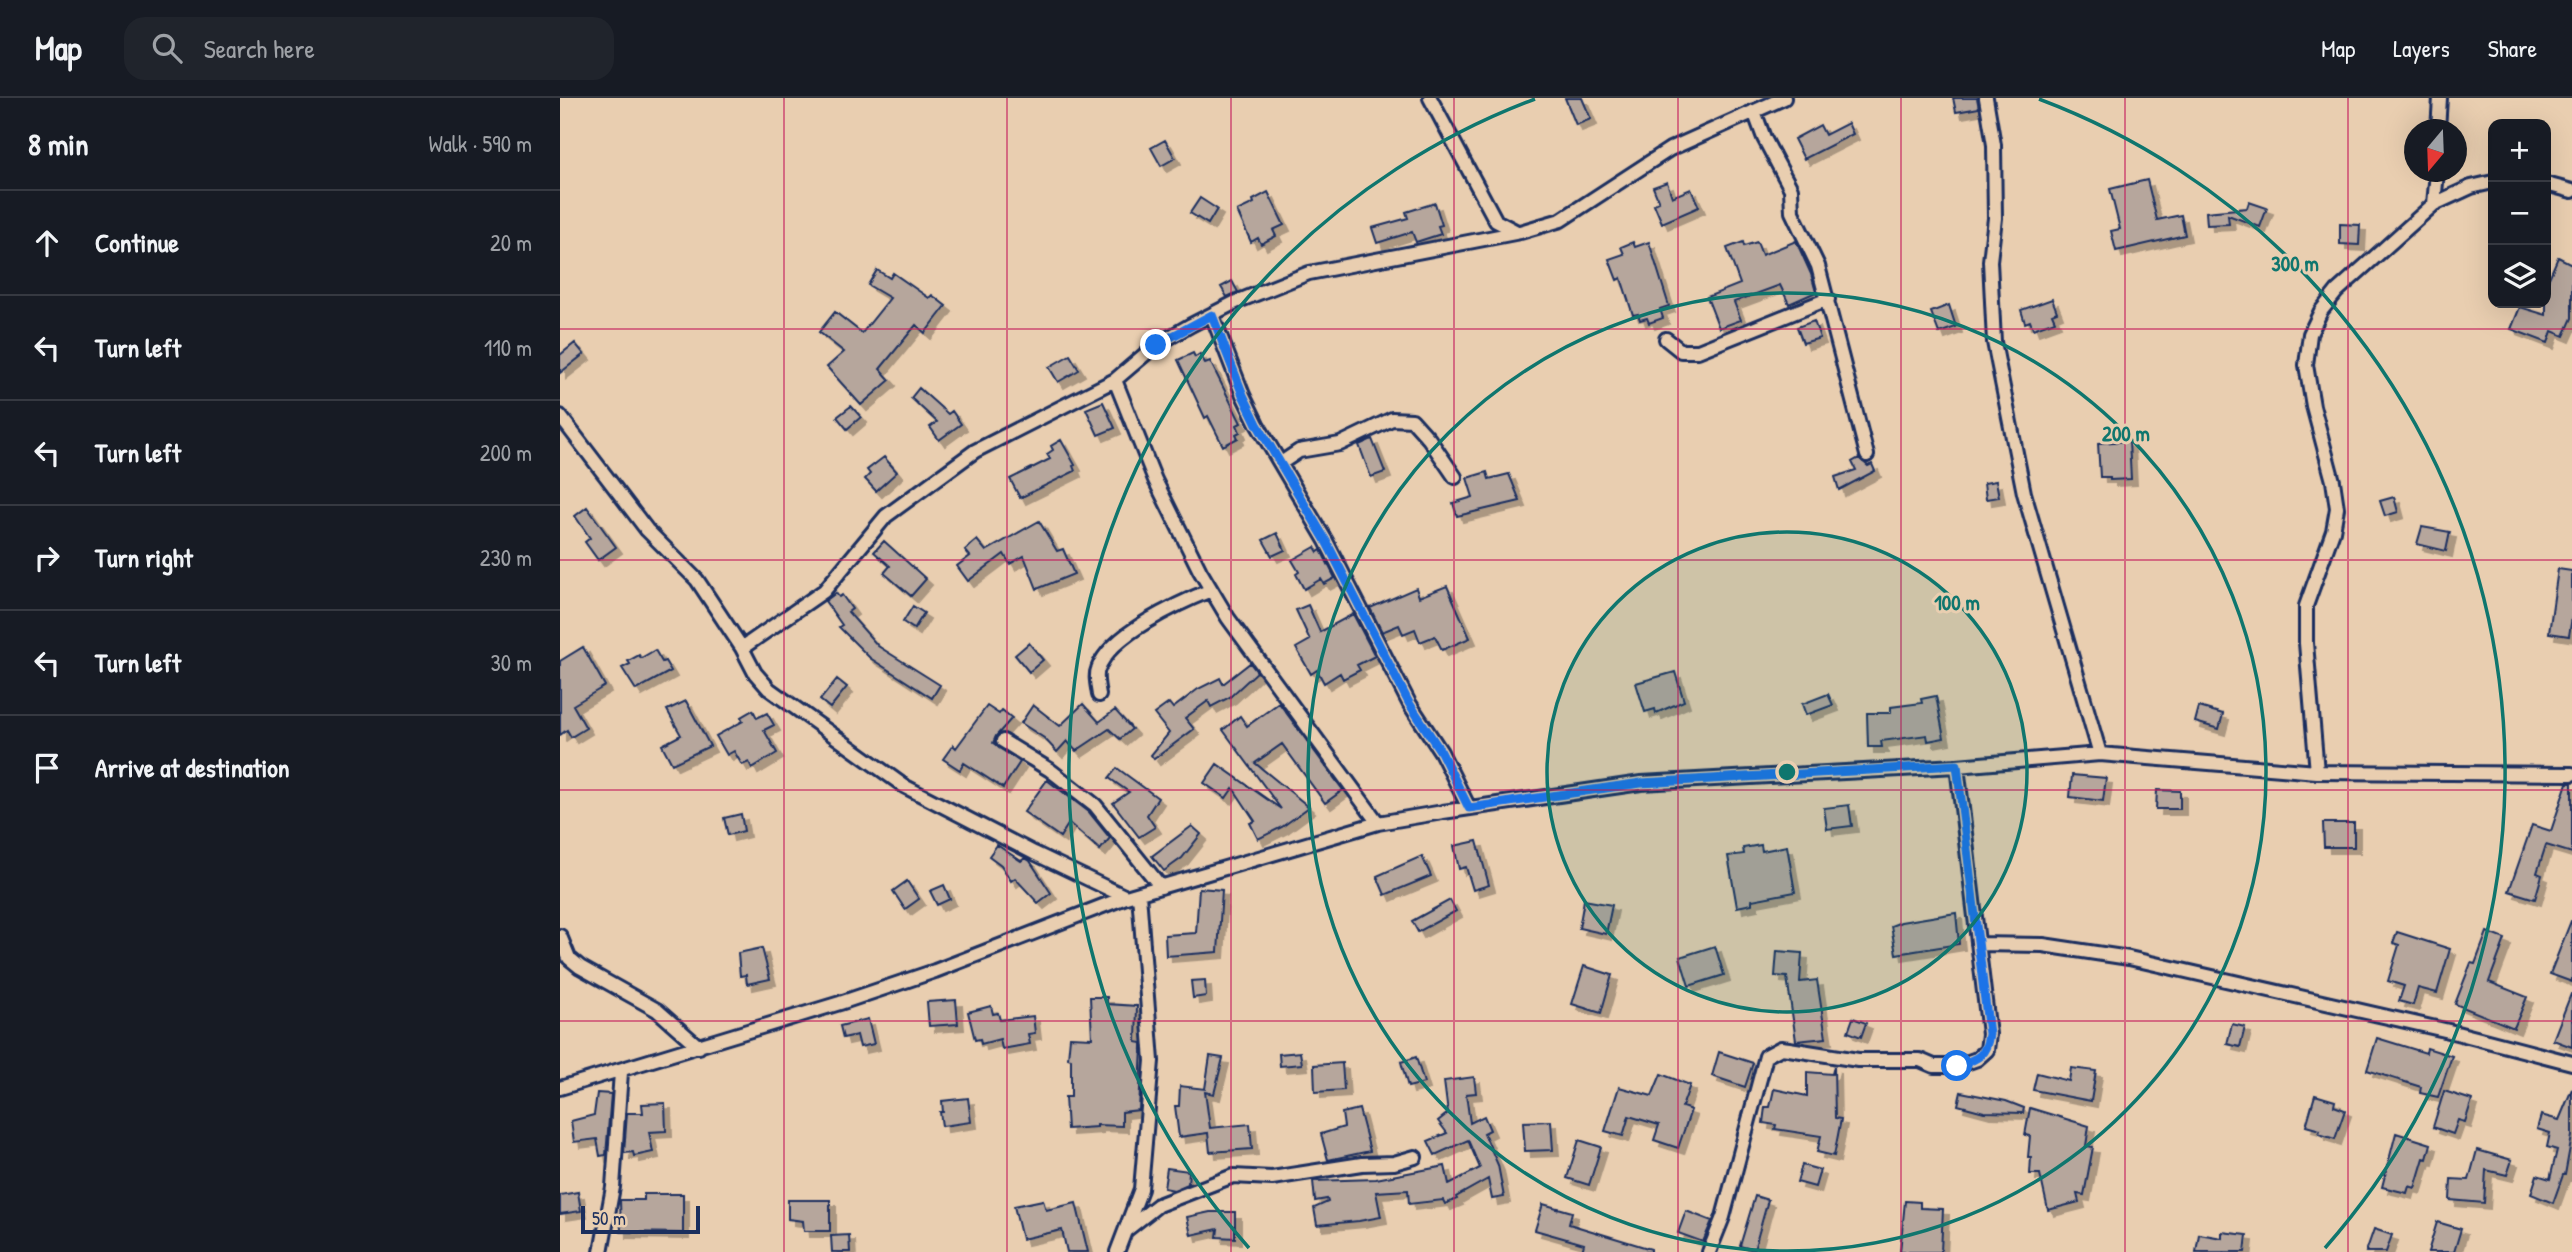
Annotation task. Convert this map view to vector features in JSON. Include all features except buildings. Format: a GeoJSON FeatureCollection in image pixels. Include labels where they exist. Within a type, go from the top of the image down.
{"type":"FeatureCollection","features":[{"type":"Feature","properties":{"kind":"street"},"geometry":{"type":"LineString","coordinates":[[1430,98],[1496,220],[1514,233],[1561,220]]}},
{"type":"Feature","properties":{"kind":"street"},"geometry":{"type":"LineString","coordinates":[[742,648],[824,591],[886,516],[975,451],[1115,380],[1156,345],[1212,315],[1309,273],[1520,232],[1561,220],[1670,149],[1784,98]]}},
{"type":"Feature","properties":{"kind":"street"},"geometry":{"type":"LineString","coordinates":[[1986,98],[1994,145],[1995,218],[1990,261],[1994,342],[2024,493],[2100,754]]}},
{"type":"Feature","properties":{"kind":"street"},"geometry":{"type":"LineString","coordinates":[[2439,119],[2440,98]]}},
{"type":"Feature","properties":{"kind":"street"},"geometry":{"type":"LineString","coordinates":[[1754,111],[1764,138],[1791,189],[1792,212],[1818,266],[1867,455]]}},
{"type":"Feature","properties":{"kind":"street"},"geometry":{"type":"LineString","coordinates":[[2434,204],[2436,182]]}},
{"type":"Feature","properties":{"kind":"street"},"geometry":{"type":"LineString","coordinates":[[2317,772],[2305,643],[2306,606],[2333,531],[2337,508],[2306,365],[2310,334],[2321,311],[2337,291],[2434,204],[2471,187],[2488,183]]}},
{"type":"Feature","properties":{"kind":"street"},"geometry":{"type":"LineString","coordinates":[[2551,185],[2572,191]]}},
{"type":"Feature","properties":{"kind":"street"},"geometry":{"type":"LineString","coordinates":[[1666,339],[1681,351],[1698,351],[1828,299]]}},
{"type":"Feature","properties":{"kind":"street"},"geometry":{"type":"LineString","coordinates":[[1212,315],[1243,395],[1303,505],[1326,541],[1409,703],[1441,752],[1469,808]]}},
{"type":"Feature","properties":{"kind":"street"},"geometry":{"type":"LineString","coordinates":[[1115,380],[1155,480],[1211,590],[1228,618],[1378,822]]}},
{"type":"Feature","properties":{"kind":"street"},"geometry":{"type":"LineString","coordinates":[[560,416],[647,530],[696,580],[742,648],[755,673],[769,689],[904,786],[1034,853],[1132,895]]}},
{"type":"Feature","properties":{"kind":"street"},"geometry":{"type":"LineString","coordinates":[[1281,463],[1299,451],[1339,444],[1392,419],[1412,420],[1429,439],[1455,477]]}},
{"type":"Feature","properties":{"kind":"street"},"geometry":{"type":"LineString","coordinates":[[1098,695],[1097,671],[1105,655],[1134,631],[1171,607],[1211,590]]}},
{"type":"Feature","properties":{"kind":"street"},"geometry":{"type":"LineString","coordinates":[[1003,741],[1050,770],[1095,805],[1161,887]]}},
{"type":"Feature","properties":{"kind":"street"},"geometry":{"type":"LineString","coordinates":[[560,1088],[621,1072],[935,971],[1132,895],[1378,822],[1641,783],[2100,754],[2317,772],[2572,774]]}},
{"type":"Feature","properties":{"kind":"street"},"geometry":{"type":"LineString","coordinates":[[1709,1252],[1723,1217],[1766,1056],[1781,1048],[1858,1059],[1920,1060],[1934,1066],[1957,1066],[1977,1059],[1987,1050],[1989,1034],[1957,765]]}},
{"type":"Feature","properties":{"kind":"street"},"geometry":{"type":"LineString","coordinates":[[1117,1252],[1141,1189],[1152,1061],[1132,895]]}},
{"type":"Feature","properties":{"kind":"street"},"geometry":{"type":"LineString","coordinates":[[560,936],[569,958],[580,967],[657,1010],[699,1047]]}},
{"type":"Feature","properties":{"kind":"street"},"geometry":{"type":"LineString","coordinates":[[1978,944],[2043,945],[2129,958],[2449,1031],[2572,1063]]}},
{"type":"Feature","properties":{"kind":"street"},"geometry":{"type":"LineString","coordinates":[[601,1252],[613,1186],[621,1072]]}},
{"type":"Feature","properties":{"kind":"street"},"geometry":{"type":"LineString","coordinates":[[1125,1231],[1158,1205],[1233,1176],[1272,1178],[1362,1164],[1394,1163],[1415,1157]]}},
{"type":"Feature","properties":{"kind":"route"},"geometry":{"type":"LineString","coordinates":[[1156,345],[1212,315],[1257,424],[1326,541],[1409,703],[1441,752],[1469,808],[1641,783],[1957,765],[1989,1034],[1987,1050],[1977,1059],[1957,1066]]}}]}
